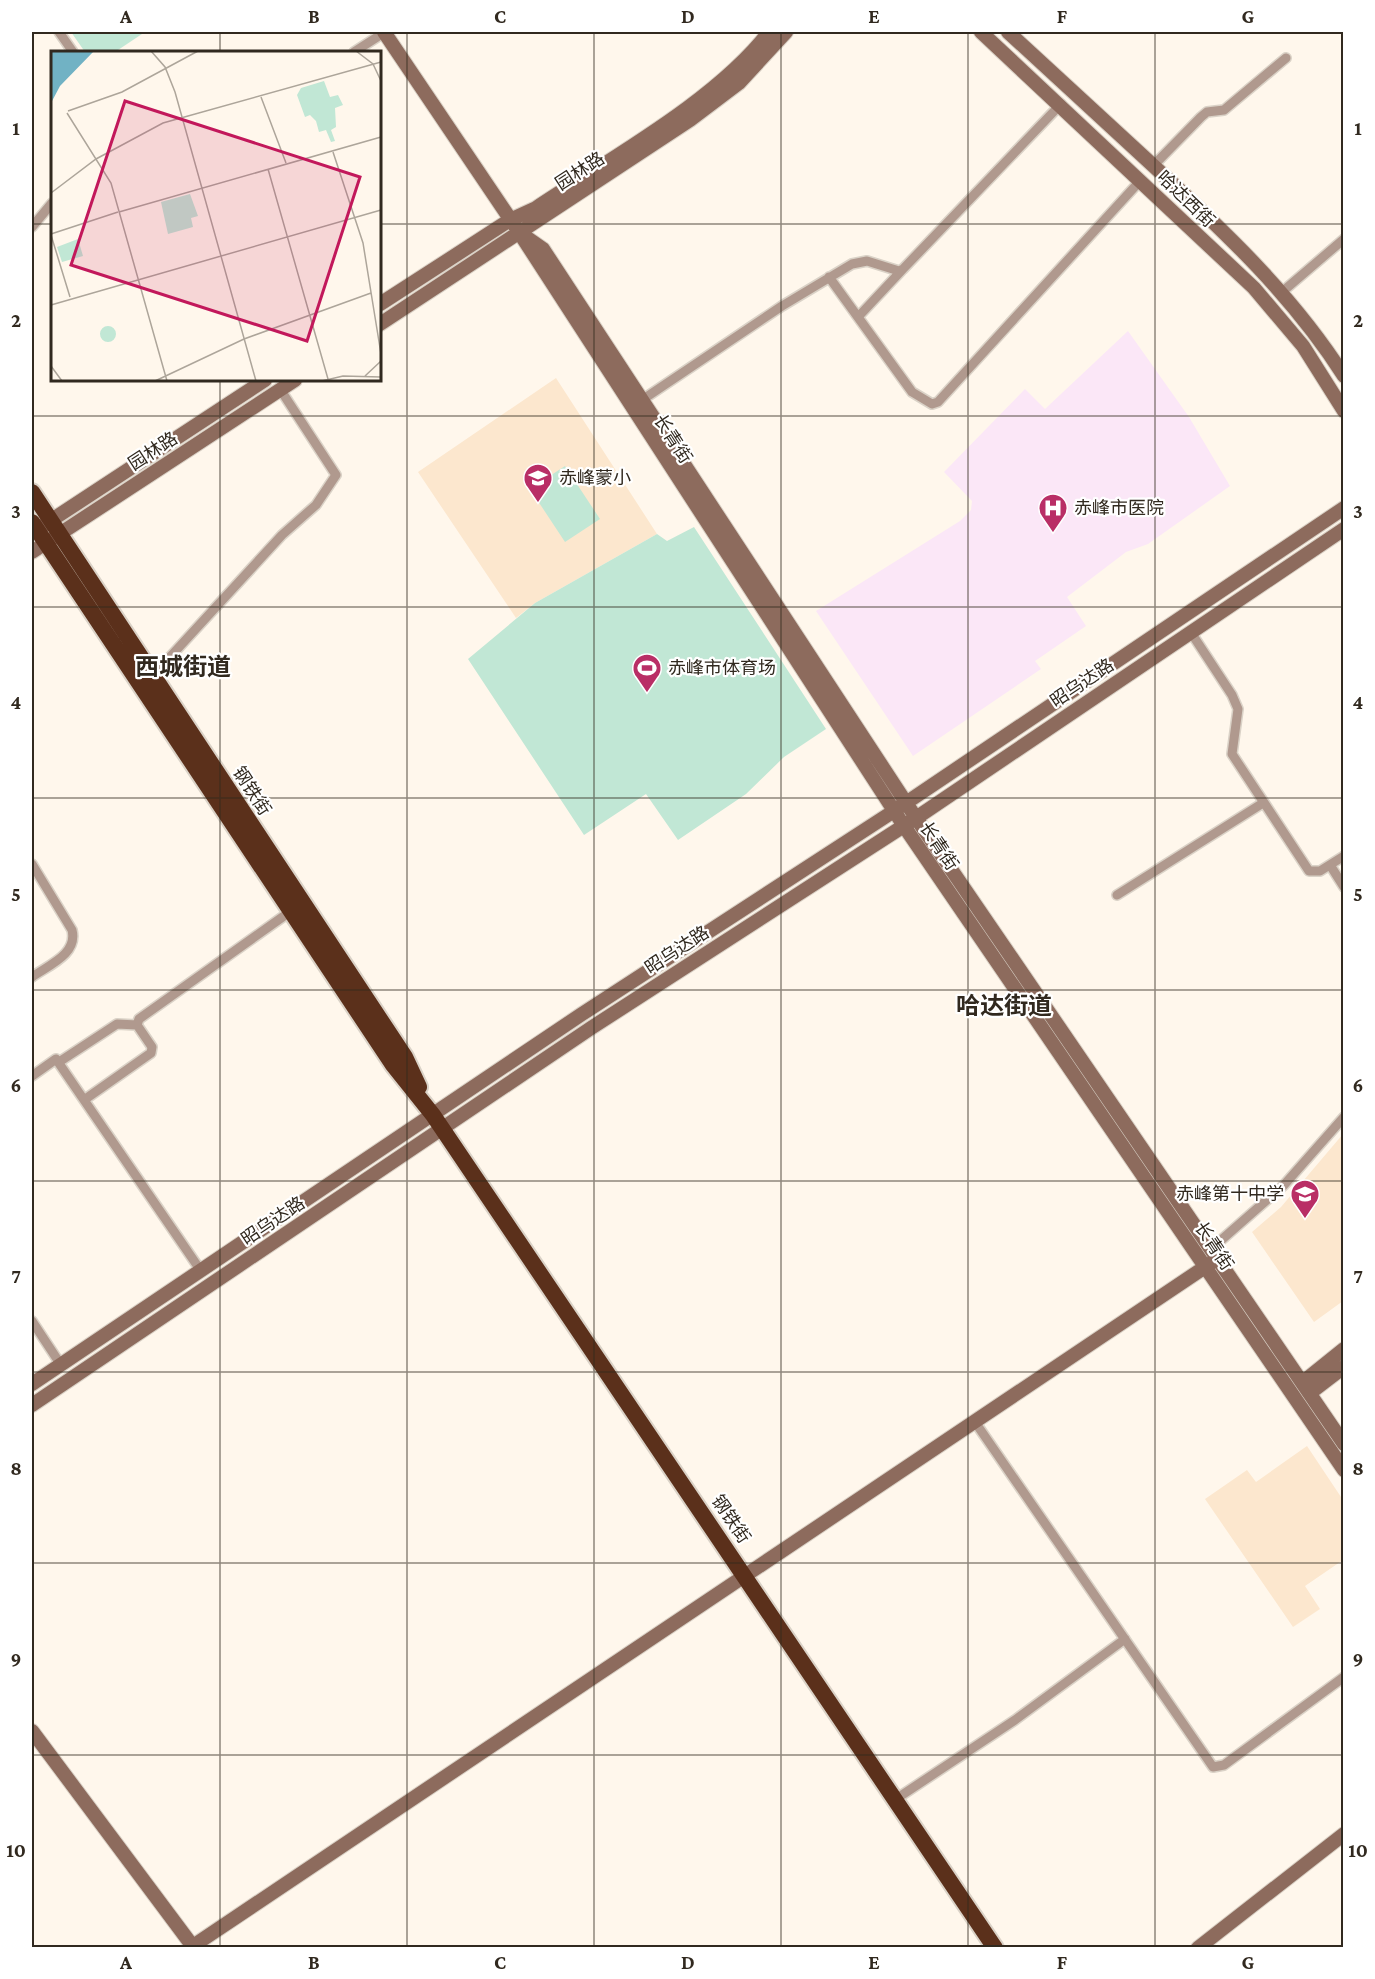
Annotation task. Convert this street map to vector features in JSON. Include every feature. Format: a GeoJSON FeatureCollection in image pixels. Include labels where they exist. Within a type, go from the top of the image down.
{"type":"FeatureCollection","features":[{"type":"Feature","properties":{"kind":"highway","name":"钢铁街"},"geometry":{"type":"LineString","coordinates":[[32,492],[41,533],[291,911],[393,1065],[437,1122],[746,1575],[995,1947]]}},
{"type":"Feature","properties":{"kind":"highway","name":"钢铁街"},"geometry":{"type":"LineString","coordinates":[[41,533],[151,673],[405,1057],[437,1122]]}},
{"type":"Feature","properties":{"kind":"main road","name":"长青街"},"geometry":{"type":"LineString","coordinates":[[385,32],[900,806]]}},
{"type":"Feature","properties":{"kind":"main road","name":"园林路"},"geometry":{"type":"LineString","coordinates":[[381,303],[510,219],[536,208],[685,109],[732,71],[769,32]]}},
{"type":"Feature","properties":{"kind":"main road","name":"园林路"},"geometry":{"type":"LineString","coordinates":[[381,323],[718,100],[756,67],[786,32]]}},
{"type":"Feature","properties":{"kind":"main road","name":"哈达西街"},"geometry":{"type":"LineString","coordinates":[[981,32],[1254,288],[1303,346],[1344,411]]}},
{"type":"Feature","properties":{"kind":"main road","name":"哈达西街"},"geometry":{"type":"LineString","coordinates":[[1008,32],[1224,231],[1282,292],[1315,331],[1342,371]]}},
{"type":"Feature","properties":{"kind":"main road","name":"长青街"},"geometry":{"type":"LineString","coordinates":[[519,232],[543,249],[642,400],[910,822],[1344,1470]]}},
{"type":"Feature","properties":{"kind":"main road","name":"园林路"},"geometry":{"type":"LineString","coordinates":[[41,533],[264,381]]}},
{"type":"Feature","properties":{"kind":"main road","name":"园林路"},"geometry":{"type":"LineString","coordinates":[[41,533],[293,381]]}},
{"type":"Feature","properties":{"kind":"main road","name":"昭乌达路"},"geometry":{"type":"LineString","coordinates":[[32,1405],[437,1122],[591,1007],[900,806],[1344,508]]}},
{"type":"Feature","properties":{"kind":"main road","name":"昭乌达路"},"geometry":{"type":"LineString","coordinates":[[32,1384],[201,1271],[591,1028],[910,822],[1344,529]]}},
{"type":"Feature","properties":{"kind":"main road","name":"长青街"},"geometry":{"type":"LineString","coordinates":[[910,822],[1215,1254],[1344,1444]]}},
{"type":"Feature","properties":{"kind":"main road"},"geometry":{"type":"LineString","coordinates":[[32,1731],[192,1947],[1206,1267],[1215,1254]]}},
{"type":"Feature","properties":{"kind":"main road"},"geometry":{"type":"LineString","coordinates":[[1306,1388],[1344,1349]]}},
{"type":"Feature","properties":{"kind":"main road"},"geometry":{"type":"LineString","coordinates":[[1306,1388],[1344,1367]]}},
{"type":"Feature","properties":{"kind":"main road"},"geometry":{"type":"LineString","coordinates":[[1198,1947],[1344,1834]]}},
{"type":"Feature","properties":{"kind":"street"},"geometry":{"type":"LineString","coordinates":[[59,32],[72,51]]}},
{"type":"Feature","properties":{"kind":"street"},"geometry":{"type":"LineString","coordinates":[[356,51],[385,32]]}},
{"type":"Feature","properties":{"kind":"street"},"geometry":{"type":"LineString","coordinates":[[1153,166],[1207,112],[1224,110],[1286,58]]}},
{"type":"Feature","properties":{"kind":"street"},"geometry":{"type":"LineString","coordinates":[[858,317],[1061,105]]}},
{"type":"Feature","properties":{"kind":"street"},"geometry":{"type":"LineString","coordinates":[[829,277],[912,392],[932,404],[938,402],[1140,181]]}},
{"type":"Feature","properties":{"kind":"street"},"geometry":{"type":"LineString","coordinates":[[32,227],[51,204]]}},
{"type":"Feature","properties":{"kind":"street"},"geometry":{"type":"LineString","coordinates":[[1282,292],[1344,238]]}},
{"type":"Feature","properties":{"kind":"street"},"geometry":{"type":"LineString","coordinates":[[642,400],[852,264],[867,261],[898,271],[903,269]]}},
{"type":"Feature","properties":{"kind":"street"},"geometry":{"type":"LineString","coordinates":[[151,673],[170,657],[282,535],[316,505],[336,475],[280,389]]}},
{"type":"Feature","properties":{"kind":"street"},"geometry":{"type":"LineString","coordinates":[[1190,631],[1232,695],[1238,709],[1232,754],[1309,871],[1320,871],[1344,856]]}},
{"type":"Feature","properties":{"kind":"street"},"geometry":{"type":"LineString","coordinates":[[1117,895],[1263,802]]}},
{"type":"Feature","properties":{"kind":"street"},"geometry":{"type":"LineString","coordinates":[[32,864],[72,930],[75,940],[69,951],[32,977]]}},
{"type":"Feature","properties":{"kind":"street"},"geometry":{"type":"LineString","coordinates":[[1330,864],[1344,887]]}},
{"type":"Feature","properties":{"kind":"street"},"geometry":{"type":"LineString","coordinates":[[137,1025],[139,1019],[291,911]]}},
{"type":"Feature","properties":{"kind":"street"},"geometry":{"type":"LineString","coordinates":[[58,1062],[117,1024],[137,1025]]}},
{"type":"Feature","properties":{"kind":"street"},"geometry":{"type":"LineString","coordinates":[[84,1100],[151,1053],[152,1047],[137,1025]]}},
{"type":"Feature","properties":{"kind":"street"},"geometry":{"type":"LineString","coordinates":[[32,1076],[56,1059],[201,1271]]}},
{"type":"Feature","properties":{"kind":"street"},"geometry":{"type":"LineString","coordinates":[[1215,1254],[1284,1185],[1344,1117]]}},
{"type":"Feature","properties":{"kind":"street"},"geometry":{"type":"LineString","coordinates":[[32,1321],[61,1365]]}},
{"type":"Feature","properties":{"kind":"street"},"geometry":{"type":"LineString","coordinates":[[975,1422],[1213,1767],[1224,1765],[1344,1677]]}},
{"type":"Feature","properties":{"kind":"street"},"geometry":{"type":"LineString","coordinates":[[896,1799],[1015,1720],[1125,1639]]}},
{"type":"Feature","properties":{"kind":"shaded area","name":"赤峰市医院"},"geometry":{"type":"Polygon","coordinates":[[[1128,331],[1189,417],[1230,486],[1148,544],[1126,552],[1067,597],[1086,626],[1035,661],[1041,669],[913,756],[816,611],[960,521],[971,510],[972,501],[944,472],[1025,389],[1045,409],[1128,331]]]}},
{"type":"Feature","properties":{"kind":"shaded area","name":"赤峰蒙小"},"geometry":{"type":"Polygon","coordinates":[[[556,378],[657,534],[535,603],[516,618],[418,472],[556,378]]]}},
{"type":"Feature","properties":{"kind":"shaded area","name":"赤峰第十中学"},"geometry":{"type":"Polygon","coordinates":[[[1343,1134],[1343,1301],[1314,1322],[1252,1232],[1281,1207],[1343,1134]]]}},
{"type":"Feature","properties":{"kind":"shaded area"},"geometry":{"type":"Polygon","coordinates":[[[1307,1446],[1343,1500],[1343,1560],[1305,1586],[1320,1609],[1293,1627],[1205,1499],[1247,1470],[1256,1482],[1307,1446]]]}},
{"type":"Feature","properties":{"kind":"green space"},"geometry":{"type":"Polygon","coordinates":[[[71,32],[145,32],[116,51],[84,51],[71,32]]]}},
{"type":"Feature","properties":{"kind":"green space"},"geometry":{"type":"Polygon","coordinates":[[[565,466],[600,519],[565,542],[530,489],[565,466]]]}},
{"type":"Feature","properties":{"kind":"green space","name":"赤峰市体育场"},"geometry":{"type":"Polygon","coordinates":[[[694,527],[826,729],[784,757],[746,794],[678,840],[646,794],[584,835],[468,659],[535,603],[657,534],[667,541],[694,527]]]}},
{"type":"Feature","properties":{"kind":"place","name":"赤峰蒙小"},"geometry":{"type":"Point","coordinates":[538,504]}},
{"type":"Feature","properties":{"kind":"place","name":"赤峰市医院"},"geometry":{"type":"Point","coordinates":[1053,534]}},
{"type":"Feature","properties":{"kind":"place","name":"赤峰市体育场"},"geometry":{"type":"Point","coordinates":[647,694]}},
{"type":"Feature","properties":{"kind":"place","name":"赤峰第十中学"},"geometry":{"type":"Point","coordinates":[1305,1220]}},
{"type":"Feature","properties":{"kind":"district","name":"西城街道"},"geometry":{"type":"Point","coordinates":[183,667]}},
{"type":"Feature","properties":{"kind":"district","name":"哈达街道"},"geometry":{"type":"Point","coordinates":[1004,1006]}}]}
